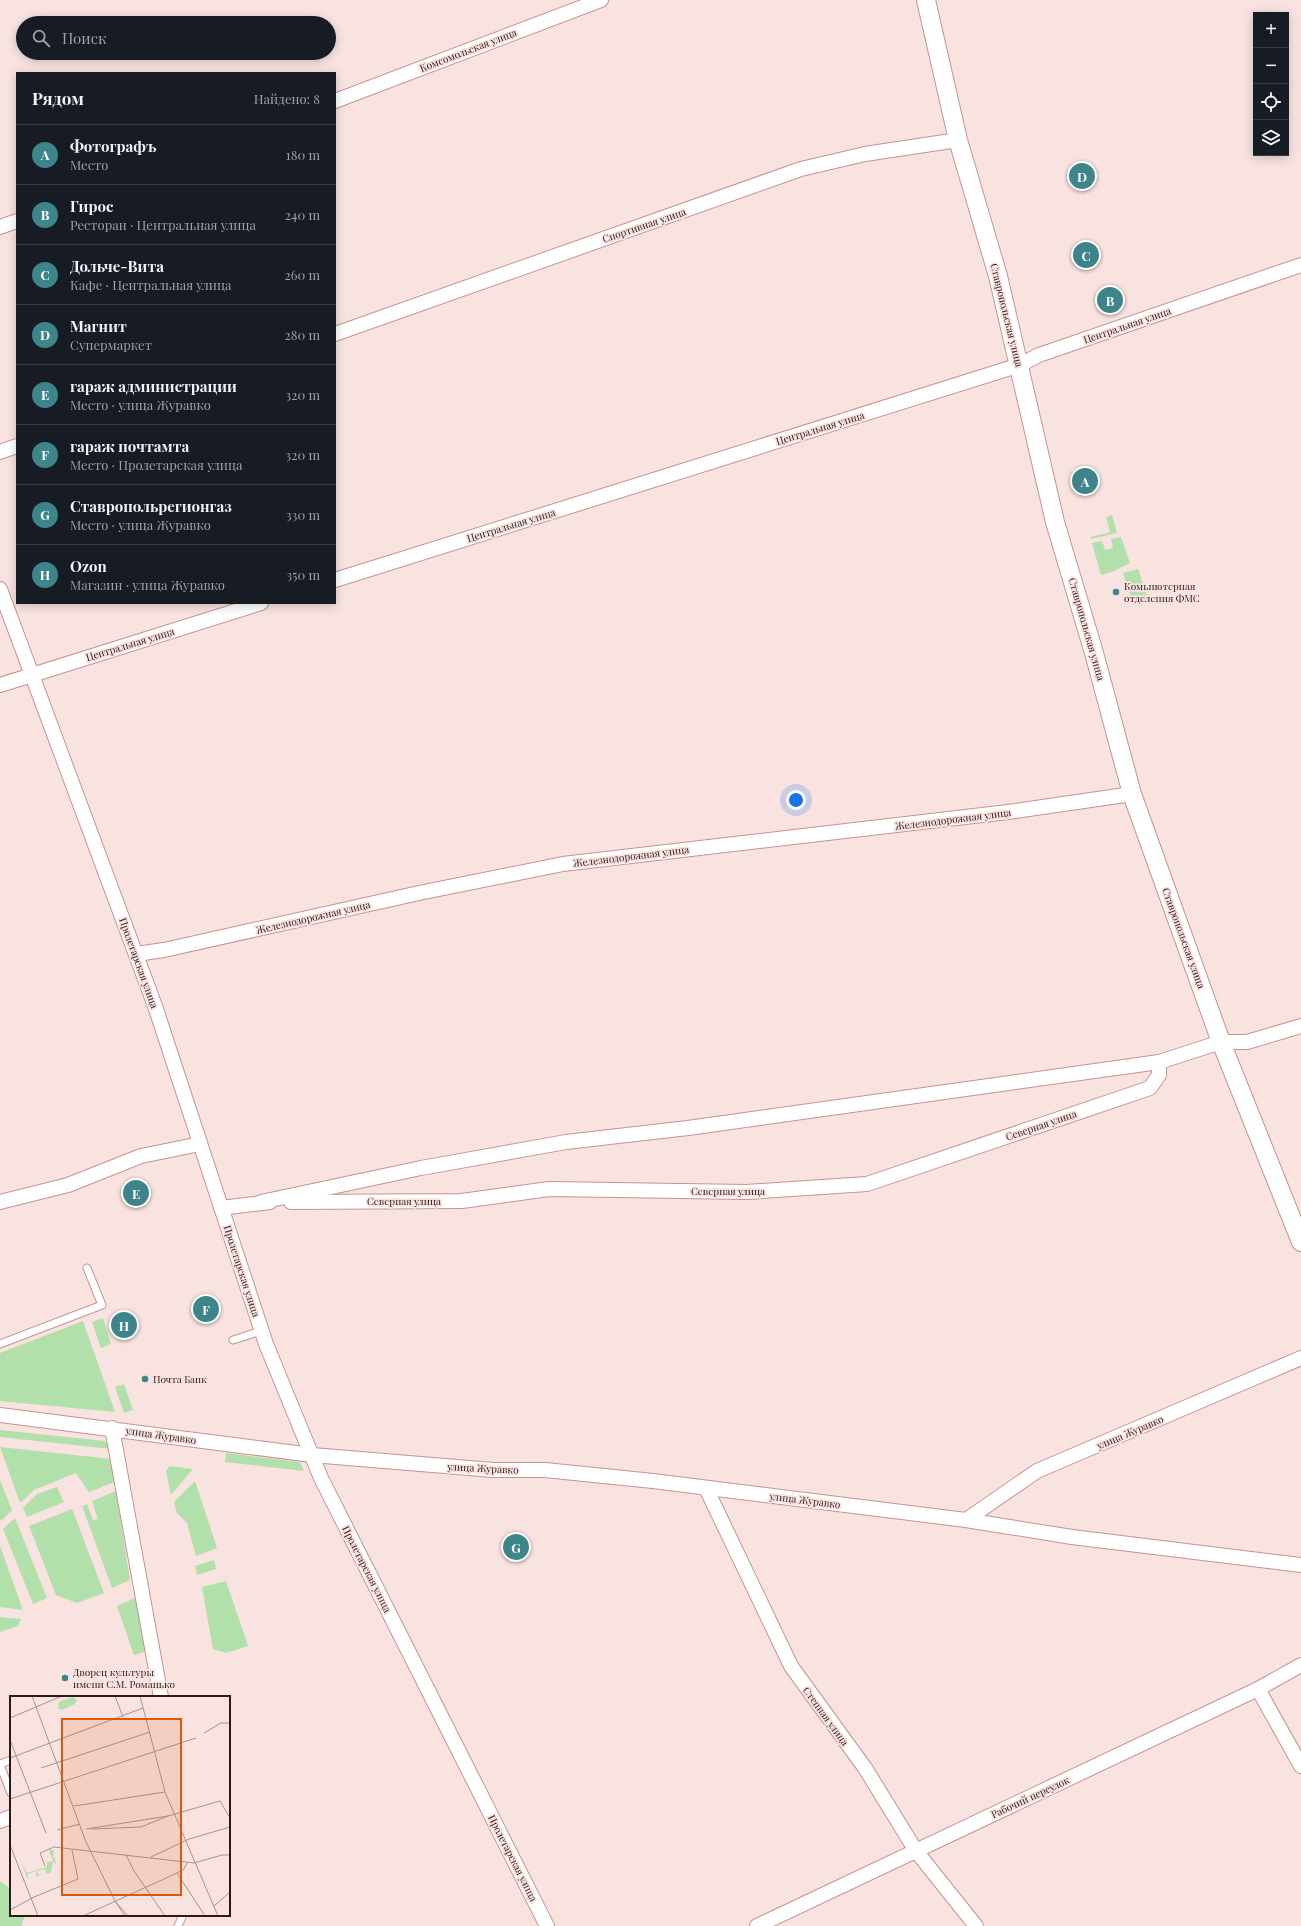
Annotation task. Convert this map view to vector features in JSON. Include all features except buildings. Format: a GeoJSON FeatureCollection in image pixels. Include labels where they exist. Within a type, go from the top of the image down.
{"type":"FeatureCollection","features":[{"type":"Feature","properties":{"kind":"street","name":"Комсомольская улица"},"geometry":{"type":"LineString","coordinates":[[336,101],[601,0]]}},
{"type":"Feature","properties":{"kind":"street","name":"Ставропольская улица"},"geometry":{"type":"LineString","coordinates":[[926,0],[958,140],[998,276],[1055,522],[1094,653],[1132,794],[1221,1042],[1301,1242]]}},
{"type":"Feature","properties":{"kind":"street","name":"Спортивная улица"},"geometry":{"type":"LineString","coordinates":[[336,334],[801,169],[865,154],[958,140]]}},
{"type":"Feature","properties":{"kind":"street"},"geometry":{"type":"LineString","coordinates":[[0,228],[16,221]]}},
{"type":"Feature","properties":{"kind":"street","name":"Центральная улица"},"geometry":{"type":"LineString","coordinates":[[336,580],[1020,366],[1040,355],[1301,265]]}},
{"type":"Feature","properties":{"kind":"street"},"geometry":{"type":"LineString","coordinates":[[0,452],[16,446]]}},
{"type":"Feature","properties":{"kind":"street","name":"Пролетарская улица"},"geometry":{"type":"LineString","coordinates":[[0,589],[155,1006],[261,1331],[331,1497],[547,1926]]}},
{"type":"Feature","properties":{"kind":"street","name":"Центральная улица"},"geometry":{"type":"LineString","coordinates":[[0,685],[258,604]]}},
{"type":"Feature","properties":{"kind":"street","name":"Железнодорожная улица"},"geometry":{"type":"LineString","coordinates":[[136,954],[164,950],[419,893],[563,864],[1008,812],[1132,794]]}},
{"type":"Feature","properties":{"kind":"street","name":"Северная улица"},"geometry":{"type":"LineString","coordinates":[[221,1208],[261,1202],[421,1168],[566,1142],[688,1128],[1159,1062],[1221,1042],[1247,1042],[1301,1026]]}},
{"type":"Feature","properties":{"kind":"street","name":"Северная улица"},"geometry":{"type":"LineString","coordinates":[[261,1202],[462,1201],[549,1189],[746,1192],[867,1184],[1150,1088],[1159,1075],[1159,1062]]}},
{"type":"Feature","properties":{"kind":"street"},"geometry":{"type":"LineString","coordinates":[[0,1202],[68,1185],[141,1156],[200,1144]]}},
{"type":"Feature","properties":{"kind":"street","name":"улица Журавко"},"geometry":{"type":"LineString","coordinates":[[966,1520],[1037,1471],[1301,1358]]}},
{"type":"Feature","properties":{"kind":"street","name":"улица Журавко"},"geometry":{"type":"LineString","coordinates":[[0,1415],[112,1428],[312,1455],[493,1470],[545,1470],[653,1481],[966,1520],[1072,1537],[1301,1565]]}},
{"type":"Feature","properties":{"kind":"street"},"geometry":{"type":"LineString","coordinates":[[112,1428],[161,1696]]}},
{"type":"Feature","properties":{"kind":"street","name":"Степная улица"},"geometry":{"type":"LineString","coordinates":[[706,1488],[791,1666],[865,1768],[916,1851],[976,1926]]}},
{"type":"Feature","properties":{"kind":"street","name":"Рабочий переулок"},"geometry":{"type":"LineString","coordinates":[[757,1926],[1258,1689],[1301,1665]]}},
{"type":"Feature","properties":{"kind":"street"},"geometry":{"type":"LineString","coordinates":[[1258,1689],[1301,1766]]}},
{"type":"Feature","properties":{"kind":"street"},"geometry":{"type":"LineString","coordinates":[[0,1821],[10,1817]]}},
{"type":"Feature","properties":{"kind":"lane"},"geometry":{"type":"LineString","coordinates":[[0,1344],[102,1305],[87,1268]]}},
{"type":"Feature","properties":{"kind":"lane"},"geometry":{"type":"LineString","coordinates":[[233,1340],[261,1331]]}},
{"type":"Feature","properties":{"kind":"lane"},"geometry":{"type":"LineString","coordinates":[[10,1760],[0,1765],[10,1790]]}},
{"type":"Feature","properties":{"kind":"lane"},"geometry":{"type":"LineString","coordinates":[[178,1926],[183,1916]]}},
{"type":"Feature","properties":{"kind":"green space"},"geometry":{"type":"Polygon","coordinates":[[[1112,515],[1117,533],[1091,539],[1091,537],[1110,532],[1106,517],[1112,515]]]}},
{"type":"Feature","properties":{"kind":"green space"},"geometry":{"type":"Polygon","coordinates":[[[1121,537],[1130,563],[1112,572],[1101,575],[1092,543],[1102,541],[1105,550],[1113,548],[1111,539],[1121,537]]]}},
{"type":"Feature","properties":{"kind":"green space"},"geometry":{"type":"Polygon","coordinates":[[[1138,569],[1148,599],[1133,604],[1123,573],[1138,569]]]}},
{"type":"Feature","properties":{"kind":"green space"},"geometry":{"type":"Polygon","coordinates":[[[103,1318],[111,1344],[101,1348],[92,1322],[103,1318]]]}},
{"type":"Feature","properties":{"kind":"green space"},"geometry":{"type":"Polygon","coordinates":[[[83,1321],[115,1412],[0,1401],[0,1353],[83,1321]]]}},
{"type":"Feature","properties":{"kind":"green space"},"geometry":{"type":"Polygon","coordinates":[[[124,1384],[133,1410],[124,1413],[115,1387],[124,1384]]]}},
{"type":"Feature","properties":{"kind":"green space"},"geometry":{"type":"Polygon","coordinates":[[[0,1430],[105,1441],[111,1449],[0,1437],[0,1430]]]}},
{"type":"Feature","properties":{"kind":"green space"},"geometry":{"type":"Polygon","coordinates":[[[0,1447],[112,1459],[117,1481],[89,1492],[76,1473],[34,1490],[20,1503],[0,1447]]]}},
{"type":"Feature","properties":{"kind":"green space"},"geometry":{"type":"Polygon","coordinates":[[[226,1453],[300,1462],[304,1471],[225,1462],[226,1453]]]}},
{"type":"Feature","properties":{"kind":"green space"},"geometry":{"type":"Polygon","coordinates":[[[170,1466],[193,1469],[171,1495],[166,1471],[170,1466]]]}},
{"type":"Feature","properties":{"kind":"green space"},"geometry":{"type":"Polygon","coordinates":[[[0,1480],[12,1510],[1,1521],[0,1519],[0,1480]]]}},
{"type":"Feature","properties":{"kind":"green space"},"geometry":{"type":"Polygon","coordinates":[[[195,1481],[217,1548],[196,1556],[187,1523],[177,1513],[174,1502],[195,1481]]]}},
{"type":"Feature","properties":{"kind":"green space"},"geometry":{"type":"Polygon","coordinates":[[[57,1487],[64,1502],[27,1517],[23,1508],[37,1494],[57,1487]]]}},
{"type":"Feature","properties":{"kind":"green space"},"geometry":{"type":"Polygon","coordinates":[[[116,1491],[130,1580],[112,1588],[82,1506],[87,1504],[93,1520],[98,1519],[92,1501],[116,1491]]]}},
{"type":"Feature","properties":{"kind":"green space"},"geometry":{"type":"Polygon","coordinates":[[[72,1509],[104,1593],[77,1603],[56,1595],[29,1526],[72,1509]]]}},
{"type":"Feature","properties":{"kind":"green space"},"geometry":{"type":"Polygon","coordinates":[[[15,1518],[47,1598],[33,1604],[3,1529],[15,1518]]]}},
{"type":"Feature","properties":{"kind":"green space"},"geometry":{"type":"Polygon","coordinates":[[[0,1546],[23,1610],[0,1607],[0,1546]]]}},
{"type":"Feature","properties":{"kind":"green space"},"geometry":{"type":"Polygon","coordinates":[[[214,1560],[216,1569],[197,1575],[195,1566],[214,1560]]]}},
{"type":"Feature","properties":{"kind":"green space"},"geometry":{"type":"Polygon","coordinates":[[[226,1581],[248,1646],[226,1653],[213,1649],[202,1587],[226,1581]]]}},
{"type":"Feature","properties":{"kind":"green space"},"geometry":{"type":"Polygon","coordinates":[[[135,1598],[148,1651],[134,1655],[117,1606],[135,1598]]]}},
{"type":"Feature","properties":{"kind":"green space"},"geometry":{"type":"Polygon","coordinates":[[[0,1617],[21,1619],[18,1626],[0,1632],[0,1617]]]}},
{"type":"Feature","properties":{"kind":"green space"},"geometry":{"type":"Polygon","coordinates":[[[0,1881],[10,1888],[10,1916],[25,1916],[21,1926],[0,1926],[0,1881]]]}},
{"type":"Feature","properties":{"kind":"place","name":"Магнит"},"geometry":{"type":"Point","coordinates":[1082,176]}},
{"type":"Feature","properties":{"kind":"place","name":"Дольче-Вита"},"geometry":{"type":"Point","coordinates":[1086,255]}},
{"type":"Feature","properties":{"kind":"place","name":"Гирос"},"geometry":{"type":"Point","coordinates":[1110,300]}},
{"type":"Feature","properties":{"kind":"place","name":"Фотографъ"},"geometry":{"type":"Point","coordinates":[1085,481]}},
{"type":"Feature","properties":{"kind":"place","name":"Комьпютерная отделения ФМС"},"geometry":{"type":"Point","coordinates":[1116,592]}},
{"type":"Feature","properties":{"kind":"place","name":"гараж администрации"},"geometry":{"type":"Point","coordinates":[136,1193]}},
{"type":"Feature","properties":{"kind":"place","name":"гараж почтамта"},"geometry":{"type":"Point","coordinates":[206,1309]}},
{"type":"Feature","properties":{"kind":"place","name":"Ozon"},"geometry":{"type":"Point","coordinates":[124,1325]}},
{"type":"Feature","properties":{"kind":"place","name":"Почта Банк"},"geometry":{"type":"Point","coordinates":[145,1379]}},
{"type":"Feature","properties":{"kind":"place","name":"Ставропольрегионгаз"},"geometry":{"type":"Point","coordinates":[516,1547]}},
{"type":"Feature","properties":{"kind":"place","name":"Дворец культуры имени С.М. Романько"},"geometry":{"type":"Point","coordinates":[65,1678]}}]}
